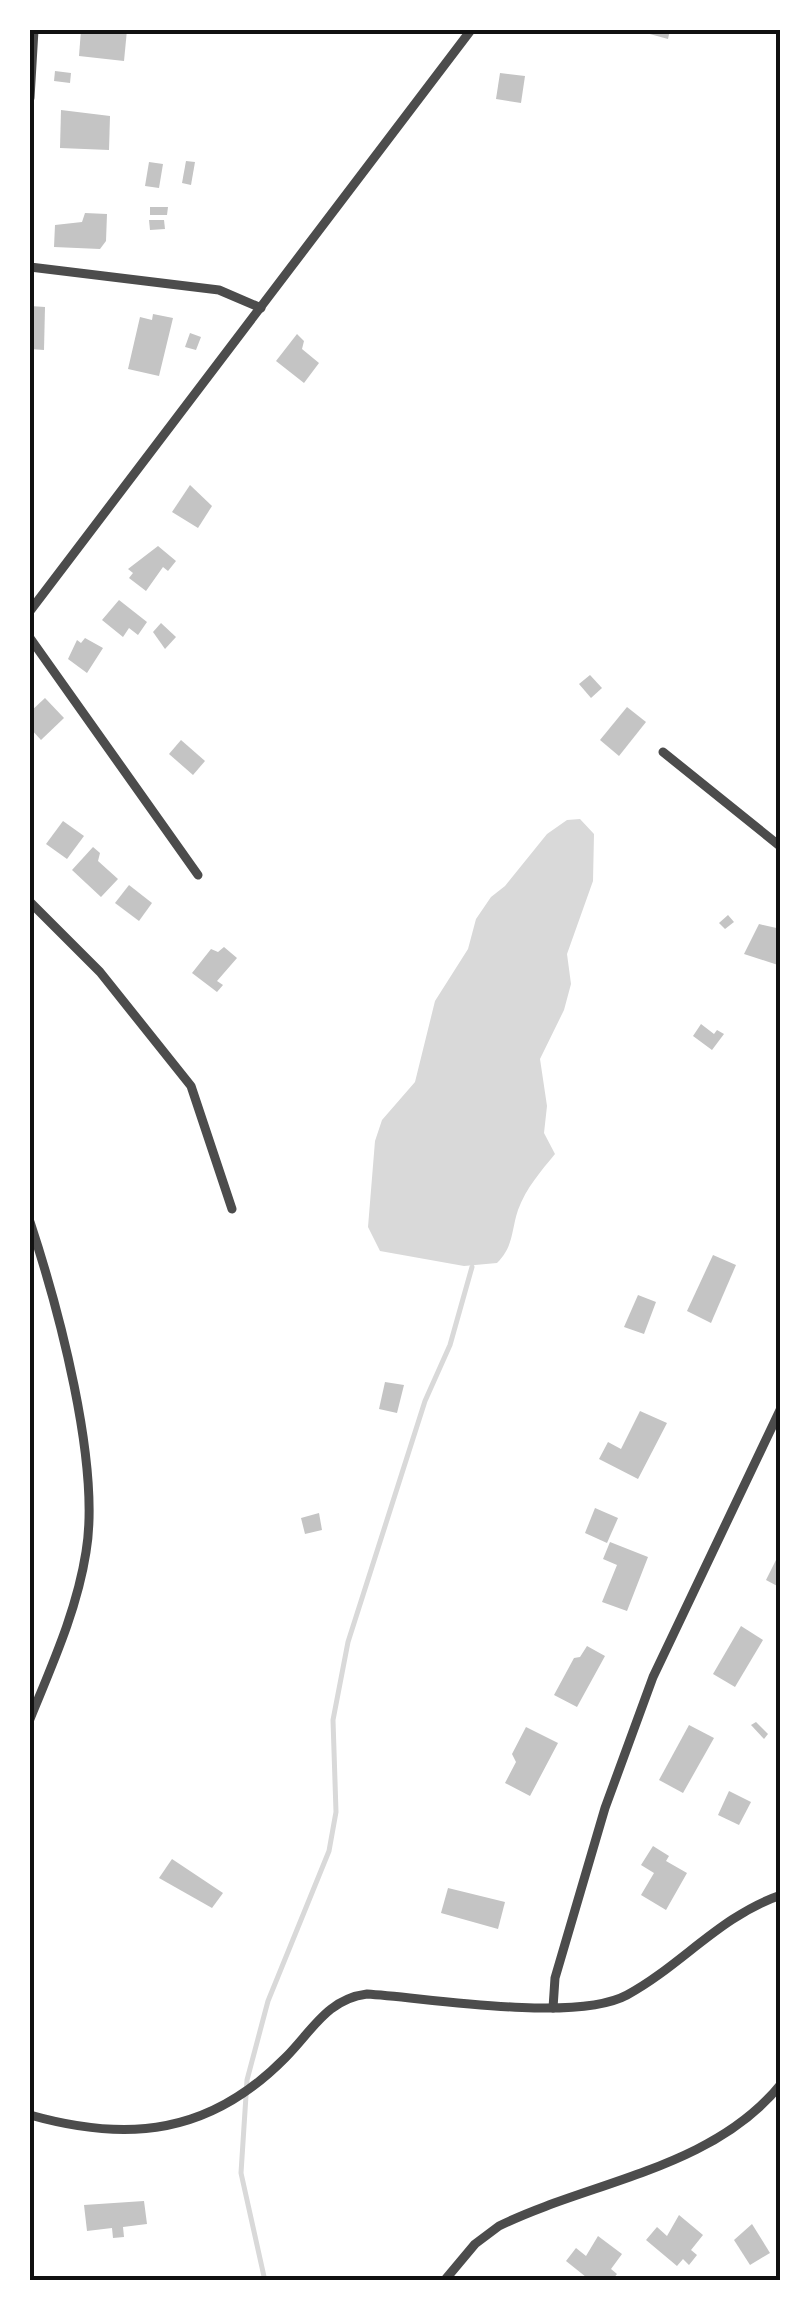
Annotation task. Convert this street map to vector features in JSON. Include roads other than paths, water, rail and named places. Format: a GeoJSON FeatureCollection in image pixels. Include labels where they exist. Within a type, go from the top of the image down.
{"type":"FeatureCollection","features":[{"type":"Feature","properties":{"kind":"street"},"geometry":{"type":"LineString","coordinates":[[30,98],[34,30]]}},
{"type":"Feature","properties":{"kind":"street"},"geometry":{"type":"LineString","coordinates":[[30,611],[471,30]]}},
{"type":"Feature","properties":{"kind":"street"},"geometry":{"type":"LineString","coordinates":[[30,267],[219,290],[260,308]]}},
{"type":"Feature","properties":{"kind":"street"},"geometry":{"type":"LineString","coordinates":[[30,638],[198,875]]}},
{"type":"Feature","properties":{"kind":"street"},"geometry":{"type":"LineString","coordinates":[[664,752],[781,847]]}},
{"type":"Feature","properties":{"kind":"street"},"geometry":{"type":"LineString","coordinates":[[30,902],[100,972],[191,1086],[232,1209]]}},
{"type":"Feature","properties":{"kind":"street"},"geometry":{"type":"LineString","coordinates":[[30,1222],[84,1443],[90,1508],[78,1595],[30,1719]]}},
{"type":"Feature","properties":{"kind":"street"},"geometry":{"type":"LineString","coordinates":[[552,2008],[556,1978],[606,1808],[653,1677],[781,1408]]}},
{"type":"Feature","properties":{"kind":"street"},"geometry":{"type":"LineString","coordinates":[[30,1682],[43,1688]]}},
{"type":"Feature","properties":{"kind":"street"},"geometry":{"type":"LineString","coordinates":[[30,2115],[109,2131],[142,2132],[194,2118],[243,2094],[284,2059],[329,2008],[349,1996],[367,1994],[552,2008],[595,2006],[626,1995],[730,1917],[781,1895]]}},
{"type":"Feature","properties":{"kind":"street"},"geometry":{"type":"LineString","coordinates":[[444,2281],[475,2244],[498,2226],[699,2149],[744,2122],[781,2084]]}},
{"type":"Feature","properties":{"kind":"waterway"},"geometry":{"type":"LineString","coordinates":[[265,2281],[241,2173],[247,2080],[268,2001],[329,1851],[336,1812],[333,1720],[348,1642],[425,1401],[450,1345],[472,1267]]}}]}
